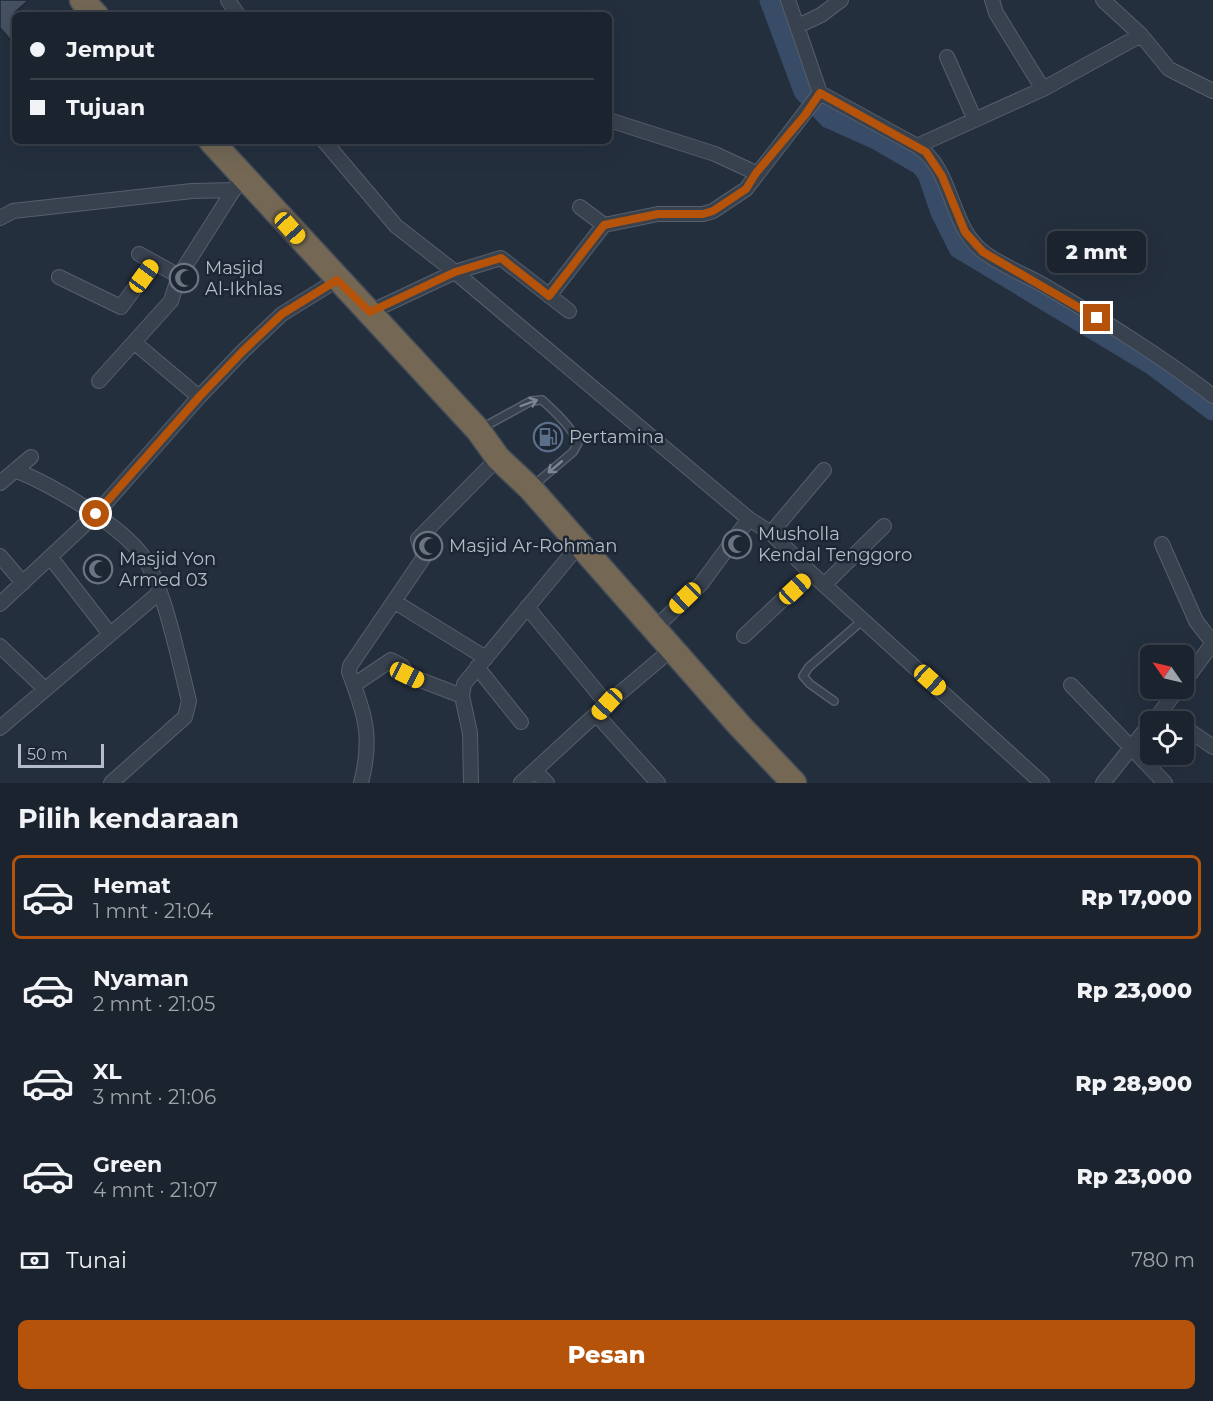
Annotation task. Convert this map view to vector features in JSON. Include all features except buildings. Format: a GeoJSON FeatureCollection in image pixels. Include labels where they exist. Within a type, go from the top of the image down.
{"type":"FeatureCollection","features":[{"type":"Feature","properties":{"kind":"highway"},"geometry":{"type":"LineString","coordinates":[[214,144],[239,183],[370,312],[478,430],[498,458],[530,488],[794,783]]}},
{"type":"Feature","properties":{"kind":"street"},"geometry":{"type":"LineString","coordinates":[[788,0],[819,96],[926,152],[942,176],[965,232],[983,252],[1116,329],[1182,372],[1213,396]]}},
{"type":"Feature","properties":{"kind":"street"},"geometry":{"type":"LineString","coordinates":[[798,26],[821,15],[841,0]]}},
{"type":"Feature","properties":{"kind":"street"},"geometry":{"type":"LineString","coordinates":[[992,0],[996,13],[1043,89]]}},
{"type":"Feature","properties":{"kind":"street"},"geometry":{"type":"LineString","coordinates":[[1102,0],[1141,35],[1169,69],[1213,91]]}},
{"type":"Feature","properties":{"kind":"street"},"geometry":{"type":"LineString","coordinates":[[917,146],[1043,89],[1141,35]]}},
{"type":"Feature","properties":{"kind":"street"},"geometry":{"type":"LineString","coordinates":[[947,57],[975,120]]}},
{"type":"Feature","properties":{"kind":"street"},"geometry":{"type":"LineString","coordinates":[[549,296],[604,225],[658,214],[703,214],[713,211],[746,189],[756,173],[819,96]]}},
{"type":"Feature","properties":{"kind":"street"},"geometry":{"type":"LineString","coordinates":[[612,121],[716,154],[756,173]]}},
{"type":"Feature","properties":{"kind":"street"},"geometry":{"type":"LineString","coordinates":[[327,144],[396,226],[455,272],[749,519],[771,533],[811,573],[1041,783]]}},
{"type":"Feature","properties":{"kind":"street"},"geometry":{"type":"LineString","coordinates":[[0,218],[13,211],[192,191],[239,183]]}},
{"type":"Feature","properties":{"kind":"street"},"geometry":{"type":"LineString","coordinates":[[99,381],[171,302],[179,276],[239,183]]}},
{"type":"Feature","properties":{"kind":"street"},"geometry":{"type":"LineString","coordinates":[[580,207],[604,225]]}},
{"type":"Feature","properties":{"kind":"street"},"geometry":{"type":"LineString","coordinates":[[139,255],[179,276]]}},
{"type":"Feature","properties":{"kind":"street"},"geometry":{"type":"LineString","coordinates":[[370,312],[455,272],[501,258],[569,311]]}},
{"type":"Feature","properties":{"kind":"street"},"geometry":{"type":"LineString","coordinates":[[59,277],[118,308],[124,304],[154,262]]}},
{"type":"Feature","properties":{"kind":"street"},"geometry":{"type":"LineString","coordinates":[[0,604],[96,514],[199,397],[282,314],[337,280]]}},
{"type":"Feature","properties":{"kind":"street"},"geometry":{"type":"LineString","coordinates":[[135,343],[199,397]]}},
{"type":"Feature","properties":{"kind":"street"},"geometry":{"type":"LineString","coordinates":[[0,483],[31,457]]}},
{"type":"Feature","properties":{"kind":"street"},"geometry":{"type":"LineString","coordinates":[[361,783],[367,759],[365,711],[349,672],[350,666],[424,557],[423,549],[417,542],[418,539],[498,458]]}},
{"type":"Feature","properties":{"kind":"street"},"geometry":{"type":"LineString","coordinates":[[15,470],[40,480],[96,514],[145,559],[160,592],[189,701],[188,709],[185,717],[111,783]]}},
{"type":"Feature","properties":{"kind":"street"},"geometry":{"type":"LineString","coordinates":[[771,533],[824,470]]}},
{"type":"Feature","properties":{"kind":"street"},"geometry":{"type":"LineString","coordinates":[[655,628],[700,584],[749,519]]}},
{"type":"Feature","properties":{"kind":"street"},"geometry":{"type":"LineString","coordinates":[[825,584],[884,526]]}},
{"type":"Feature","properties":{"kind":"street"},"geometry":{"type":"LineString","coordinates":[[1162,544],[1196,621],[1213,643],[1194,669]]}},
{"type":"Feature","properties":{"kind":"street"},"geometry":{"type":"LineString","coordinates":[[471,783],[470,733],[462,696],[464,684],[579,545]]}},
{"type":"Feature","properties":{"kind":"street"},"geometry":{"type":"LineString","coordinates":[[0,556],[23,583]]}},
{"type":"Feature","properties":{"kind":"street"},"geometry":{"type":"LineString","coordinates":[[51,558],[110,634]]}},
{"type":"Feature","properties":{"kind":"street"},"geometry":{"type":"LineString","coordinates":[[744,636],[811,573]]}},
{"type":"Feature","properties":{"kind":"street"},"geometry":{"type":"LineString","coordinates":[[0,728],[160,592]]}},
{"type":"Feature","properties":{"kind":"street"},"geometry":{"type":"LineString","coordinates":[[395,602],[481,663],[521,722]]}},
{"type":"Feature","properties":{"kind":"street"},"geometry":{"type":"LineString","coordinates":[[527,607],[607,704]]}},
{"type":"Feature","properties":{"kind":"street"},"geometry":{"type":"LineString","coordinates":[[0,646],[45,689]]}},
{"type":"Feature","properties":{"kind":"street"},"geometry":{"type":"LineString","coordinates":[[521,783],[607,704],[672,649]]}},
{"type":"Feature","properties":{"kind":"street"},"geometry":{"type":"LineString","coordinates":[[354,685],[391,660],[402,666],[407,675],[462,696]]}},
{"type":"Feature","properties":{"kind":"street"},"geometry":{"type":"LineString","coordinates":[[1071,685],[1165,783]]}},
{"type":"Feature","properties":{"kind":"street"},"geometry":{"type":"LineString","coordinates":[[1161,711],[1170,699]]}},
{"type":"Feature","properties":{"kind":"street"},"geometry":{"type":"LineString","coordinates":[[597,715],[658,783]]}},
{"type":"Feature","properties":{"kind":"street"},"geometry":{"type":"LineString","coordinates":[[1194,735],[1213,747]]}},
{"type":"Feature","properties":{"kind":"street"},"geometry":{"type":"LineString","coordinates":[[1103,783],[1140,737]]}},
{"type":"Feature","properties":{"kind":"street"},"geometry":{"type":"LineString","coordinates":[[535,771],[547,783]]}},
{"type":"Feature","properties":{"kind":"lane"},"geometry":{"type":"LineString","coordinates":[[478,430],[531,400],[542,400],[549,406],[575,435],[578,443],[573,452],[530,488]]}},
{"type":"Feature","properties":{"kind":"lane"},"geometry":{"type":"LineString","coordinates":[[834,702],[803,676],[809,667],[864,619]]}},
{"type":"Feature","properties":{"kind":"waterway"},"geometry":{"type":"LineString","coordinates":[[770,0],[804,91],[829,118],[876,139],[921,165],[928,174],[941,212],[959,248],[1153,365],[1213,410]]}},
{"type":"Feature","properties":{"kind":"place","name":"Masjid Al-Ikhlas"},"geometry":{"type":"Point","coordinates":[184,278]}},
{"type":"Feature","properties":{"kind":"place","name":"Pertamina"},"geometry":{"type":"Point","coordinates":[548,437]}},
{"type":"Feature","properties":{"kind":"place","name":"Musholla Kendal Tenggoro"},"geometry":{"type":"Point","coordinates":[737,544]}},
{"type":"Feature","properties":{"kind":"place","name":"Masjid Ar-Rohman"},"geometry":{"type":"Point","coordinates":[428,546]}},
{"type":"Feature","properties":{"kind":"place","name":"Masjid Yon Armed 03"},"geometry":{"type":"Point","coordinates":[98,569]}},
{"type":"Feature","properties":{"kind":"route"},"geometry":{"type":"LineString","coordinates":[[96,514],[199,397],[243,351],[282,314],[337,280],[370,312],[455,272],[501,258],[549,296],[604,225],[658,214],[703,214],[713,211],[738,196],[805,115],[820,93],[926,152],[942,176],[965,232],[971,241],[983,252],[1042,284],[1097,318]]}}]}
